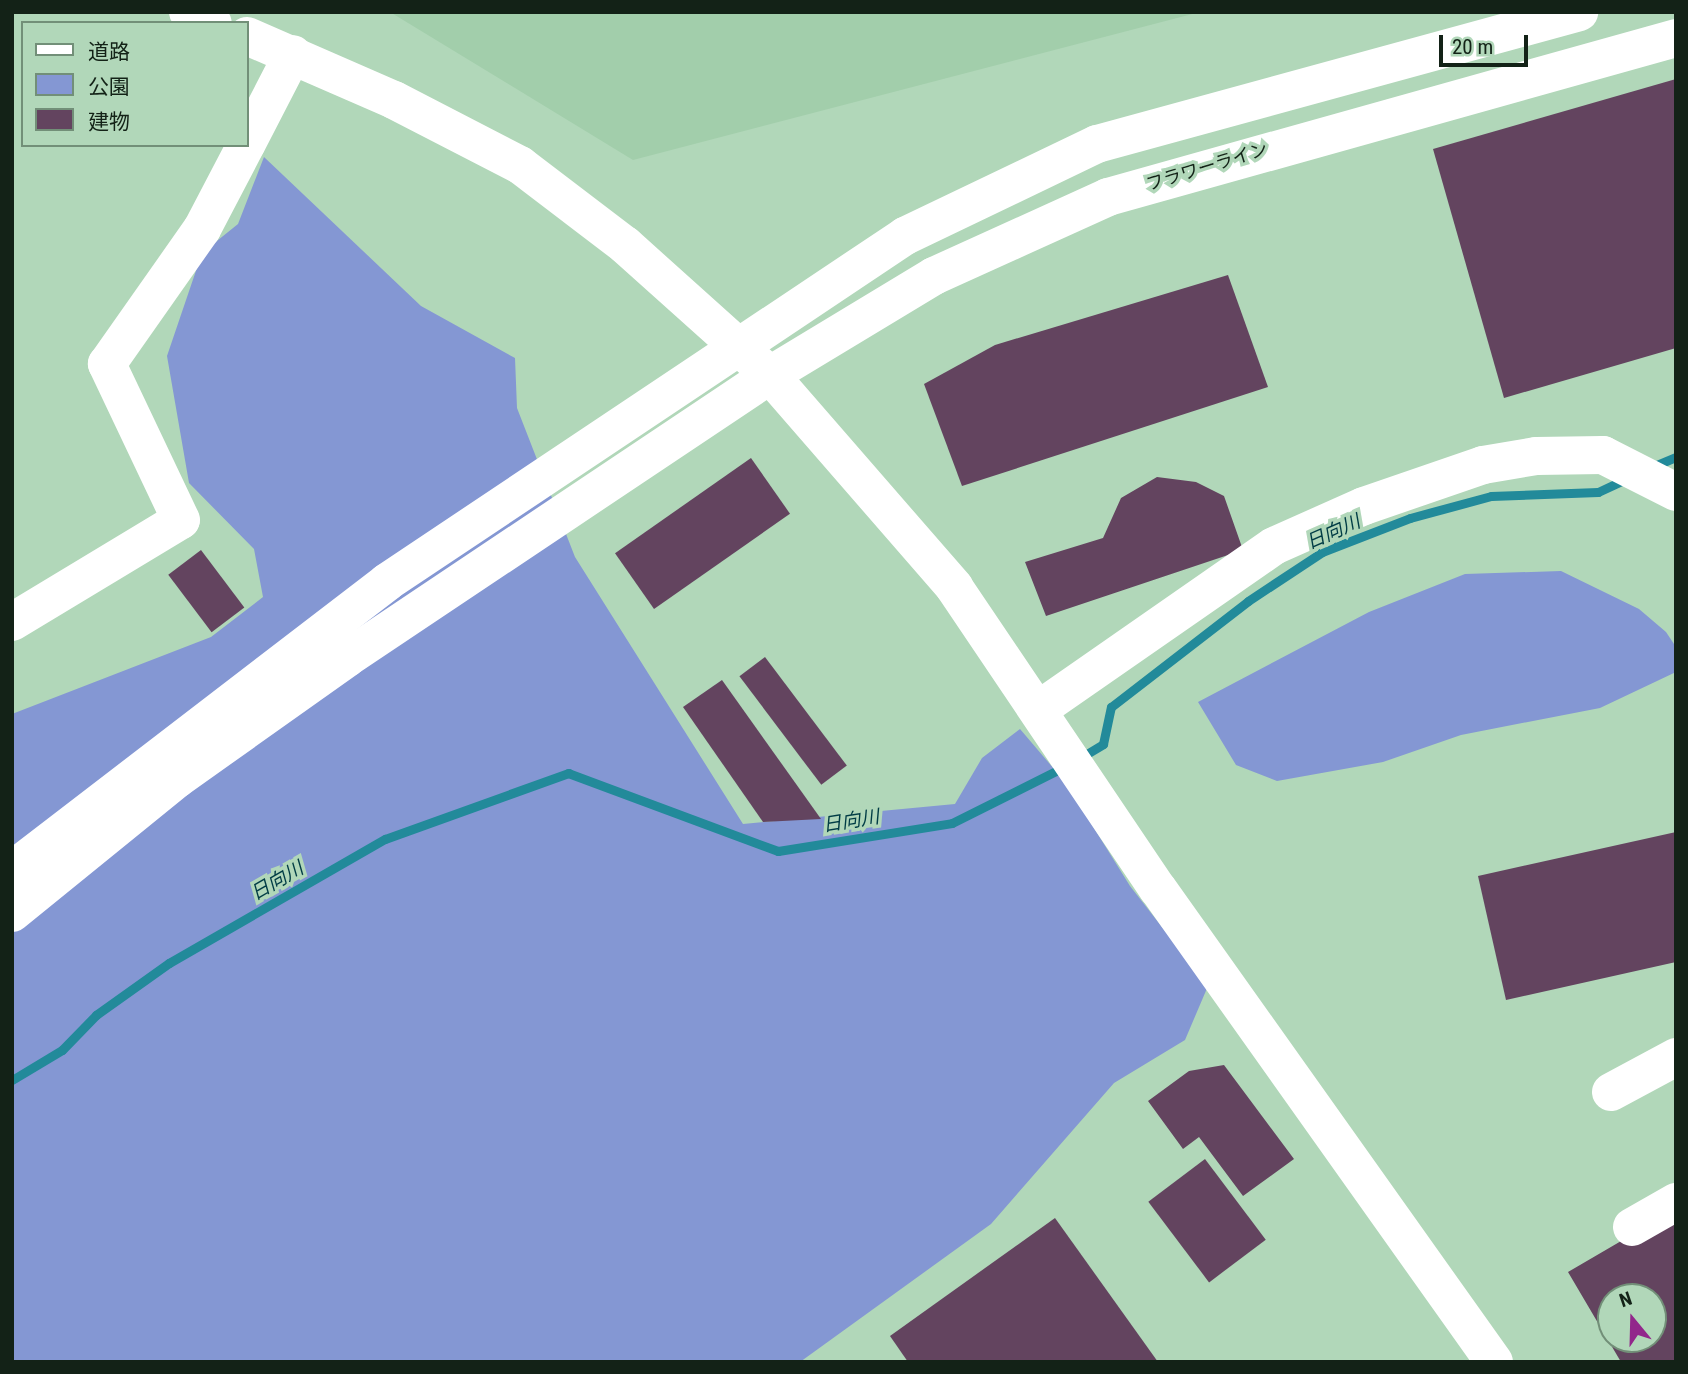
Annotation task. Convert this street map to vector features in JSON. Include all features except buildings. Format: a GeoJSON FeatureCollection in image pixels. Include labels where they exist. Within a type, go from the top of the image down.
{"type":"FeatureCollection","features":[{"type":"Feature","properties":{"kind":"street"},"geometry":{"type":"LineString","coordinates":[[188,12],[208,21]]}},
{"type":"Feature","properties":{"kind":"street"},"geometry":{"type":"LineString","coordinates":[[12,870],[387,582],[736,344],[905,236],[1097,144],[1579,12]]}},
{"type":"Feature","properties":{"kind":"street"},"geometry":{"type":"LineString","coordinates":[[248,36],[293,54],[520,165],[625,245],[770,375],[954,587],[1092,791],[1494,1362]]}},
{"type":"Feature","properties":{"kind":"street","name":"フラワーライン"},"geometry":{"type":"LineString","coordinates":[[12,913],[177,779],[347,658],[770,375],[934,276],[1108,197],[1676,38]]}},
{"type":"Feature","properties":{"kind":"street"},"geometry":{"type":"LineString","coordinates":[[248,140],[293,54]]}},
{"type":"Feature","properties":{"kind":"street"},"geometry":{"type":"LineString","coordinates":[[12,622],[181,520],[107,364],[202,229],[244,147]]}},
{"type":"Feature","properties":{"kind":"street"},"geometry":{"type":"LineString","coordinates":[[1038,710],[1274,546],[1364,506],[1483,465],[1536,456],[1603,455],[1676,492]]}},
{"type":"Feature","properties":{"kind":"street"},"geometry":{"type":"LineString","coordinates":[[1611,1092],[1676,1057]]}},
{"type":"Feature","properties":{"kind":"street"},"geometry":{"type":"LineString","coordinates":[[1632,1227],[1676,1202]]}},
{"type":"Feature","properties":{"kind":"shaded area"},"geometry":{"type":"Polygon","coordinates":[[[390,12],[1200,12],[633,160],[390,12]]]}},
{"type":"Feature","properties":{"kind":"green space"},"geometry":{"type":"Polygon","coordinates":[[[264,157],[421,306],[515,358],[517,408],[575,557],[743,824],[955,804],[982,758],[1020,729],[1066,783],[1130,886],[1208,986],[1185,1040],[1114,1083],[991,1224],[800,1362],[12,1362],[12,714],[211,637],[263,597],[254,549],[189,483],[167,356],[202,253],[238,224],[264,157]]]}},
{"type":"Feature","properties":{"kind":"green space"},"geometry":{"type":"Polygon","coordinates":[[[1561,571],[1639,609],[1666,632],[1676,647],[1676,672],[1600,708],[1461,735],[1383,762],[1277,781],[1236,765],[1198,702],[1369,612],[1465,574],[1561,571]]]}},
{"type":"Feature","properties":{"kind":"waterway","name":"日向川"},"geometry":{"type":"LineString","coordinates":[[1652,467],[1676,457]]}},
{"type":"Feature","properties":{"kind":"waterway","name":"日向川"},"geometry":{"type":"LineString","coordinates":[[1080,758],[1103,744],[1111,707],[1248,601],[1322,552],[1410,518],[1491,496],[1598,492],[1626,479]]}},
{"type":"Feature","properties":{"kind":"waterway","name":"日向川"},"geometry":{"type":"LineString","coordinates":[[12,1080],[62,1050],[96,1015],[169,963],[385,839],[568,773],[778,851],[952,823],[1064,767]]}}]}
